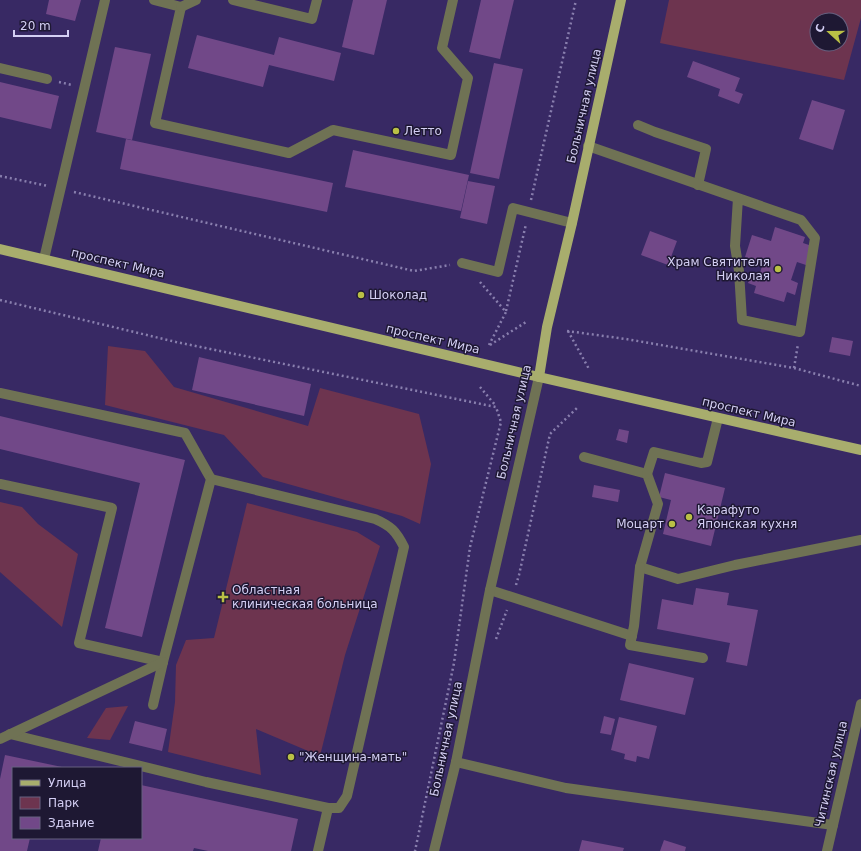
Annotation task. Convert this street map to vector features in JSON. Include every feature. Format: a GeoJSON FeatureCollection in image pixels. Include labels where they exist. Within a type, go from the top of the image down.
{"type":"FeatureCollection","features":[{"type":"Feature","properties":{"kind":"main road","name":"Больничная улица"},"geometry":{"type":"LineString","coordinates":[[538,377],[547,327],[572,222],[621,0]]}},
{"type":"Feature","properties":{"kind":"main road","name":"проспект Мира"},"geometry":{"type":"LineString","coordinates":[[0,249],[538,377],[861,450]]}},
{"type":"Feature","properties":{"kind":"street"},"geometry":{"type":"LineString","coordinates":[[44,259],[105,0]]}},
{"type":"Feature","properties":{"kind":"street"},"geometry":{"type":"LineString","coordinates":[[154,0],[181,6],[196,0]]}},
{"type":"Feature","properties":{"kind":"street"},"geometry":{"type":"LineString","coordinates":[[233,0],[312,19],[316,0]]}},
{"type":"Feature","properties":{"kind":"street"},"geometry":{"type":"LineString","coordinates":[[181,6],[155,123],[289,153],[333,130],[451,155],[468,78],[442,48],[453,0]]}},
{"type":"Feature","properties":{"kind":"street"},"geometry":{"type":"LineString","coordinates":[[0,68],[47,79]]}},
{"type":"Feature","properties":{"kind":"street"},"geometry":{"type":"LineString","coordinates":[[638,125],[706,150],[698,185]]}},
{"type":"Feature","properties":{"kind":"street"},"geometry":{"type":"LineString","coordinates":[[588,146],[698,185],[738,198],[801,220],[815,238],[800,332],[742,320],[739,271],[735,246],[738,198]]}},
{"type":"Feature","properties":{"kind":"street"},"geometry":{"type":"LineString","coordinates":[[462,263],[498,272],[513,208],[572,222]]}},
{"type":"Feature","properties":{"kind":"street","name":"Больничная улица"},"geometry":{"type":"LineString","coordinates":[[434,851],[456,762],[490,590],[538,377]]}},
{"type":"Feature","properties":{"kind":"street"},"geometry":{"type":"LineString","coordinates":[[0,393],[186,433],[211,479],[153,705]]}},
{"type":"Feature","properties":{"kind":"street"},"geometry":{"type":"LineString","coordinates":[[703,658],[630,645],[634,626],[640,568],[658,504],[647,474],[654,452],[701,463],[708,462],[718,418]]}},
{"type":"Feature","properties":{"kind":"street"},"geometry":{"type":"LineString","coordinates":[[584,457],[647,474]]}},
{"type":"Feature","properties":{"kind":"street"},"geometry":{"type":"LineString","coordinates":[[10,734],[206,782],[328,808],[339,808],[347,796],[404,547],[397,533],[388,525],[375,519],[211,479]]}},
{"type":"Feature","properties":{"kind":"street"},"geometry":{"type":"LineString","coordinates":[[0,484],[112,508],[79,643],[163,662]]}},
{"type":"Feature","properties":{"kind":"street"},"geometry":{"type":"LineString","coordinates":[[640,568],[678,579],[735,565],[861,540]]}},
{"type":"Feature","properties":{"kind":"street"},"geometry":{"type":"LineString","coordinates":[[490,590],[632,636]]}},
{"type":"Feature","properties":{"kind":"street"},"geometry":{"type":"LineString","coordinates":[[0,739],[163,662]]}},
{"type":"Feature","properties":{"kind":"street","name":"Читинская улица"},"geometry":{"type":"LineString","coordinates":[[827,851],[861,704]]}},
{"type":"Feature","properties":{"kind":"street"},"geometry":{"type":"LineString","coordinates":[[456,762],[566,788],[833,825]]}},
{"type":"Feature","properties":{"kind":"street"},"geometry":{"type":"LineString","coordinates":[[318,851],[328,808]]}},
{"type":"Feature","properties":{"kind":"path"},"geometry":{"type":"LineString","coordinates":[[526,322],[489,345],[506,312],[576,0]]}},
{"type":"Feature","properties":{"kind":"path"},"geometry":{"type":"LineString","coordinates":[[47,79],[85,88]]}},
{"type":"Feature","properties":{"kind":"path"},"geometry":{"type":"LineString","coordinates":[[0,176],[414,271],[462,263],[506,312]]}},
{"type":"Feature","properties":{"kind":"path"},"geometry":{"type":"LineString","coordinates":[[0,300],[176,342],[496,407]]}},
{"type":"Feature","properties":{"kind":"path"},"geometry":{"type":"LineString","coordinates":[[589,369],[567,331],[626,339],[794,368],[861,386]]}},
{"type":"Feature","properties":{"kind":"path"},"geometry":{"type":"LineString","coordinates":[[794,368],[800,332]]}},
{"type":"Feature","properties":{"kind":"path"},"geometry":{"type":"LineString","coordinates":[[415,851],[454,663],[470,547],[501,422],[496,407],[480,387]]}},
{"type":"Feature","properties":{"kind":"path"},"geometry":{"type":"LineString","coordinates":[[495,642],[519,575],[550,434],[578,406]]}},
{"type":"Feature","properties":{"kind":"green space"},"geometry":{"type":"Polygon","coordinates":[[[669,0],[861,0],[861,18],[844,80],[660,43],[669,0]]]}},
{"type":"Feature","properties":{"kind":"green space"},"geometry":{"type":"Polygon","coordinates":[[[108,346],[145,351],[174,387],[308,426],[320,388],[419,414],[431,464],[420,524],[402,516],[263,477],[224,435],[105,405],[108,346]]]}},
{"type":"Feature","properties":{"kind":"green space"},"geometry":{"type":"Polygon","coordinates":[[[0,502],[22,507],[38,524],[78,554],[62,627],[0,572],[0,502]]]}},
{"type":"Feature","properties":{"kind":"green space"},"geometry":{"type":"Polygon","coordinates":[[[247,503],[357,532],[380,546],[345,655],[320,756],[256,729],[261,775],[168,752],[175,702],[176,665],[186,640],[214,638],[247,503]]]}},
{"type":"Feature","properties":{"kind":"green space"},"geometry":{"type":"Polygon","coordinates":[[[128,706],[110,740],[87,738],[106,708],[128,706]]]}},
{"type":"Feature","properties":{"kind":"building"},"geometry":{"type":"Polygon","coordinates":[[[49,0],[81,0],[75,21],[46,14],[49,0]]]}},
{"type":"Feature","properties":{"kind":"building"},"geometry":{"type":"Polygon","coordinates":[[[353,0],[387,0],[374,55],[342,47],[353,0]]]}},
{"type":"Feature","properties":{"kind":"building"},"geometry":{"type":"Polygon","coordinates":[[[481,0],[514,0],[500,59],[469,52],[481,0]]]}},
{"type":"Feature","properties":{"kind":"building"},"geometry":{"type":"Polygon","coordinates":[[[197,35],[274,55],[279,37],[341,53],[334,81],[269,65],[263,87],[188,68],[197,35]]]}},
{"type":"Feature","properties":{"kind":"building"},"geometry":{"type":"Polygon","coordinates":[[[115,47],[151,54],[132,140],[96,132],[115,47]]]}},
{"type":"Feature","properties":{"kind":"building"},"geometry":{"type":"Polygon","coordinates":[[[693,61],[740,78],[735,91],[743,94],[739,104],[718,96],[720,89],[687,77],[693,61]]]}},
{"type":"Feature","properties":{"kind":"building"},"geometry":{"type":"Polygon","coordinates":[[[494,63],[523,69],[499,179],[470,173],[494,63]]]}},
{"type":"Feature","properties":{"kind":"building"},"geometry":{"type":"Polygon","coordinates":[[[0,82],[59,96],[51,129],[0,117],[0,82]]]}},
{"type":"Feature","properties":{"kind":"building"},"geometry":{"type":"Polygon","coordinates":[[[812,100],[845,110],[833,150],[799,139],[812,100]]]}},
{"type":"Feature","properties":{"kind":"building"},"geometry":{"type":"Polygon","coordinates":[[[126,139],[333,183],[327,212],[120,169],[126,139]]]}},
{"type":"Feature","properties":{"kind":"building"},"geometry":{"type":"Polygon","coordinates":[[[353,150],[469,175],[461,211],[345,187],[353,150]]]}},
{"type":"Feature","properties":{"kind":"building"},"geometry":{"type":"Polygon","coordinates":[[[468,181],[495,186],[487,224],[460,218],[468,181]]]}},
{"type":"Feature","properties":{"kind":"building","name":"Храм Святителя Николая"},"geometry":{"type":"Polygon","coordinates":[[[775,227],[805,237],[803,243],[812,246],[806,265],[797,262],[791,280],[798,283],[795,295],[787,292],[784,302],[754,293],[756,286],[748,283],[751,274],[759,276],[763,263],[745,257],[752,235],[771,241],[775,227]]]}},
{"type":"Feature","properties":{"kind":"building"},"geometry":{"type":"Polygon","coordinates":[[[650,231],[677,241],[668,265],[641,255],[650,231]]]}},
{"type":"Feature","properties":{"kind":"building"},"geometry":{"type":"Polygon","coordinates":[[[832,337],[853,341],[850,356],[829,352],[832,337]]]}},
{"type":"Feature","properties":{"kind":"building"},"geometry":{"type":"Polygon","coordinates":[[[199,357],[311,384],[304,416],[192,390],[199,357]]]}},
{"type":"Feature","properties":{"kind":"building"},"geometry":{"type":"Polygon","coordinates":[[[0,416],[185,460],[142,637],[105,628],[140,483],[0,449],[0,416]]]}},
{"type":"Feature","properties":{"kind":"building"},"geometry":{"type":"Polygon","coordinates":[[[619,429],[629,431],[627,443],[616,440],[619,429]]]}},
{"type":"Feature","properties":{"kind":"building"},"geometry":{"type":"Polygon","coordinates":[[[665,473],[725,488],[711,546],[663,534],[671,500],[659,497],[665,473]]]}},
{"type":"Feature","properties":{"kind":"building"},"geometry":{"type":"Polygon","coordinates":[[[594,485],[620,490],[618,502],[592,497],[594,485]]]}},
{"type":"Feature","properties":{"kind":"building"},"geometry":{"type":"Polygon","coordinates":[[[696,588],[729,593],[727,605],[758,610],[747,666],[726,662],[730,643],[657,629],[662,599],[693,605],[696,588]]]}},
{"type":"Feature","properties":{"kind":"building"},"geometry":{"type":"Polygon","coordinates":[[[629,663],[694,678],[685,715],[620,700],[629,663]]]}},
{"type":"Feature","properties":{"kind":"building"},"geometry":{"type":"Polygon","coordinates":[[[604,716],[615,719],[611,735],[600,733],[604,716]]]}},
{"type":"Feature","properties":{"kind":"building"},"geometry":{"type":"Polygon","coordinates":[[[619,717],[657,726],[649,759],[637,756],[636,762],[624,759],[625,754],[611,750],[619,717]]]}},
{"type":"Feature","properties":{"kind":"building"},"geometry":{"type":"Polygon","coordinates":[[[135,721],[167,729],[162,751],[129,743],[135,721]]]}},
{"type":"Feature","properties":{"kind":"building"},"geometry":{"type":"Polygon","coordinates":[[[5,755],[62,767],[12,767],[12,839],[30,839],[27,851],[0,851],[0,779],[5,755]]]}},
{"type":"Feature","properties":{"kind":"building"},"geometry":{"type":"Polygon","coordinates":[[[142,785],[298,819],[291,851],[208,851],[194,848],[193,851],[98,851],[101,839],[142,839],[142,785]]]}},
{"type":"Feature","properties":{"kind":"building"},"geometry":{"type":"Polygon","coordinates":[[[582,840],[624,848],[623,851],[579,851],[582,840]]]}},
{"type":"Feature","properties":{"kind":"building"},"geometry":{"type":"Polygon","coordinates":[[[664,840],[686,847],[685,851],[660,851],[664,840]]]}},
{"type":"Feature","properties":{"kind":"place","name":"Летто"},"geometry":{"type":"Point","coordinates":[396,131]}},
{"type":"Feature","properties":{"kind":"place","name":"Храм Святителя Николая"},"geometry":{"type":"Point","coordinates":[778,269]}},
{"type":"Feature","properties":{"kind":"place","name":"Шоколад"},"geometry":{"type":"Point","coordinates":[361,295]}},
{"type":"Feature","properties":{"kind":"place","name":"Карафуто Японская кухня"},"geometry":{"type":"Point","coordinates":[689,517]}},
{"type":"Feature","properties":{"kind":"place","name":"Моцарт"},"geometry":{"type":"Point","coordinates":[672,524]}},
{"type":"Feature","properties":{"kind":"place","name":"Областная клиническая больница"},"geometry":{"type":"Point","coordinates":[223,597]}},
{"type":"Feature","properties":{"kind":"place","name":"\"Женщина-мать\""},"geometry":{"type":"Point","coordinates":[291,757]}}]}
